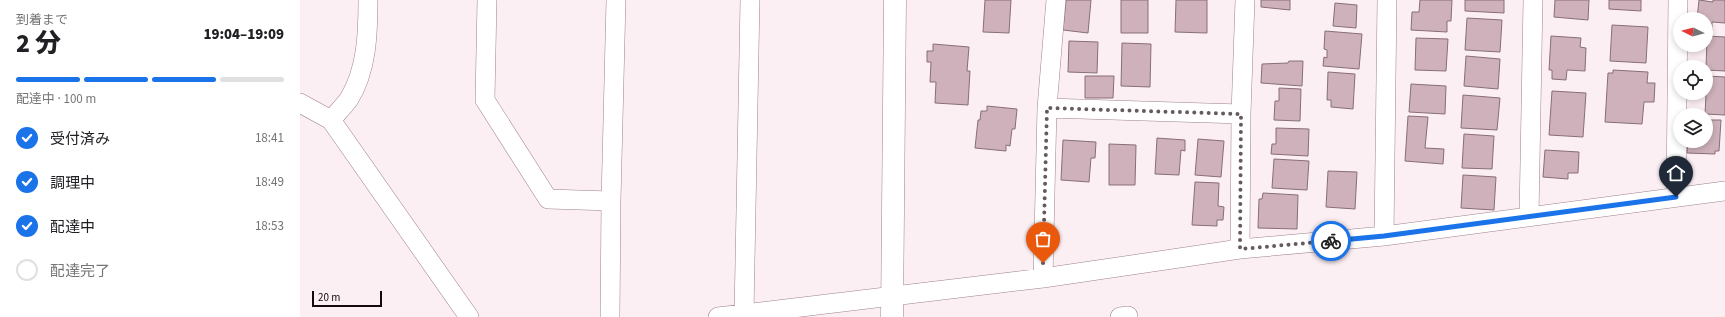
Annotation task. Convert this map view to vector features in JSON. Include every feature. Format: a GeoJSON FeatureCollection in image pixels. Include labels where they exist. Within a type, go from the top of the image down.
{"type":"FeatureCollection","features":[{"type":"Feature","properties":{"kind":"street"},"geometry":{"type":"LineString","coordinates":[[331,120],[349,98],[362,67],[368,34],[368,0]]}},
{"type":"Feature","properties":{"kind":"street"},"geometry":{"type":"LineString","coordinates":[[487,0],[485,100],[548,199],[610,201]]}},
{"type":"Feature","properties":{"kind":"street"},"geometry":{"type":"LineString","coordinates":[[610,317],[610,201],[616,0]]}},
{"type":"Feature","properties":{"kind":"street"},"geometry":{"type":"LineString","coordinates":[[744,314],[750,0]]}},
{"type":"Feature","properties":{"kind":"street"},"geometry":{"type":"LineString","coordinates":[[892,317],[895,0]]}},
{"type":"Feature","properties":{"kind":"street"},"geometry":{"type":"LineString","coordinates":[[1043,278],[1047,108],[1056,0]]}},
{"type":"Feature","properties":{"kind":"street"},"geometry":{"type":"LineString","coordinates":[[1240,249],[1241,114],[1245,0]]}},
{"type":"Feature","properties":{"kind":"street"},"geometry":{"type":"LineString","coordinates":[[1384,236],[1387,0]]}},
{"type":"Feature","properties":{"kind":"street"},"geometry":{"type":"LineString","coordinates":[[1529,216],[1533,0]]}},
{"type":"Feature","properties":{"kind":"street"},"geometry":{"type":"LineString","coordinates":[[1676,197],[1678,0]]}},
{"type":"Feature","properties":{"kind":"street"},"geometry":{"type":"LineString","coordinates":[[300,103],[331,120],[469,317]]}},
{"type":"Feature","properties":{"kind":"street"},"geometry":{"type":"LineString","coordinates":[[1047,108],[1241,114]]}},
{"type":"Feature","properties":{"kind":"street"},"geometry":{"type":"LineString","coordinates":[[718,317],[1043,278],[1240,249],[1384,236],[1725,191]]}},
{"type":"Feature","properties":{"kind":"building"},"geometry":{"type":"Polygon","coordinates":[[[985,0],[1011,0],[1009,33],[983,32],[985,0]]]}},
{"type":"Feature","properties":{"kind":"building"},"geometry":{"type":"Polygon","coordinates":[[[1066,0],[1091,0],[1088,33],[1063,30],[1066,0]]]}},
{"type":"Feature","properties":{"kind":"building"},"geometry":{"type":"Polygon","coordinates":[[[1121,0],[1148,0],[1148,33],[1121,33],[1121,0]]]}},
{"type":"Feature","properties":{"kind":"building"},"geometry":{"type":"Polygon","coordinates":[[[1176,0],[1207,0],[1207,33],[1175,32],[1176,0]]]}},
{"type":"Feature","properties":{"kind":"building"},"geometry":{"type":"Polygon","coordinates":[[[1261,0],[1290,0],[1290,10],[1261,7],[1261,0]]]}},
{"type":"Feature","properties":{"kind":"building"},"geometry":{"type":"Polygon","coordinates":[[[1420,0],[1452,0],[1451,21],[1447,21],[1447,32],[1411,30],[1412,12],[1419,12],[1420,0]]]}},
{"type":"Feature","properties":{"kind":"building"},"geometry":{"type":"Polygon","coordinates":[[[1465,0],[1504,0],[1504,13],[1465,11],[1465,0]]]}},
{"type":"Feature","properties":{"kind":"building"},"geometry":{"type":"Polygon","coordinates":[[[1555,0],[1589,0],[1588,20],[1554,17],[1555,0]]]}},
{"type":"Feature","properties":{"kind":"building"},"geometry":{"type":"Polygon","coordinates":[[[1609,0],[1641,0],[1641,11],[1609,9],[1609,0]]]}},
{"type":"Feature","properties":{"kind":"building"},"geometry":{"type":"Polygon","coordinates":[[[1699,0],[1713,2],[1713,0],[1725,0],[1725,23],[1713,22],[1713,12],[1698,12],[1699,0]]]}},
{"type":"Feature","properties":{"kind":"building"},"geometry":{"type":"Polygon","coordinates":[[[1335,3],[1357,5],[1356,28],[1333,26],[1335,3]]]}},
{"type":"Feature","properties":{"kind":"building"},"geometry":{"type":"Polygon","coordinates":[[[1467,18],[1502,20],[1500,52],[1465,50],[1467,18]]]}},
{"type":"Feature","properties":{"kind":"building"},"geometry":{"type":"Polygon","coordinates":[[[1612,25],[1648,27],[1646,63],[1610,61],[1612,25]]]}},
{"type":"Feature","properties":{"kind":"building"},"geometry":{"type":"Polygon","coordinates":[[[1325,31],[1362,34],[1359,69],[1323,66],[1324,57],[1327,58],[1327,50],[1324,49],[1325,31]]]}},
{"type":"Feature","properties":{"kind":"building"},"geometry":{"type":"Polygon","coordinates":[[[1551,36],[1581,38],[1580,47],[1586,48],[1585,71],[1567,70],[1566,80],[1552,79],[1552,70],[1549,70],[1551,36]]]}},
{"type":"Feature","properties":{"kind":"building"},"geometry":{"type":"Polygon","coordinates":[[[1713,36],[1725,37],[1725,71],[1713,70],[1713,60],[1706,60],[1707,52],[1713,52],[1713,36]]]}},
{"type":"Feature","properties":{"kind":"building"},"geometry":{"type":"Polygon","coordinates":[[[1416,38],[1448,39],[1446,71],[1415,70],[1416,38]]]}},
{"type":"Feature","properties":{"kind":"building"},"geometry":{"type":"Polygon","coordinates":[[[1069,41],[1098,42],[1097,73],[1068,72],[1069,41]]]}},
{"type":"Feature","properties":{"kind":"building"},"geometry":{"type":"Polygon","coordinates":[[[1122,43],[1151,44],[1150,87],[1121,86],[1122,43]]]}},
{"type":"Feature","properties":{"kind":"building"},"geometry":{"type":"Polygon","coordinates":[[[933,44],[969,47],[967,71],[970,71],[968,105],[935,103],[936,82],[930,82],[931,62],[927,62],[927,51],[933,51],[933,44]]]}},
{"type":"Feature","properties":{"kind":"building"},"geometry":{"type":"Polygon","coordinates":[[[1466,56],[1500,59],[1498,89],[1464,86],[1466,56]]]}},
{"type":"Feature","properties":{"kind":"building"},"geometry":{"type":"Polygon","coordinates":[[[1289,61],[1303,61],[1302,86],[1261,83],[1262,64],[1288,63],[1289,61]]]}},
{"type":"Feature","properties":{"kind":"building"},"geometry":{"type":"Polygon","coordinates":[[[1613,70],[1648,72],[1647,83],[1655,83],[1654,102],[1644,102],[1642,124],[1605,122],[1608,73],[1613,73],[1613,70]]]}},
{"type":"Feature","properties":{"kind":"building"},"geometry":{"type":"Polygon","coordinates":[[[1328,72],[1355,74],[1353,109],[1331,107],[1331,100],[1327,100],[1328,72]]]}},
{"type":"Feature","properties":{"kind":"building"},"geometry":{"type":"Polygon","coordinates":[[[1085,76],[1114,76],[1113,98],[1085,98],[1085,76]]]}},
{"type":"Feature","properties":{"kind":"building"},"geometry":{"type":"Polygon","coordinates":[[[1713,76],[1725,77],[1725,115],[1713,114],[1713,108],[1705,108],[1706,100],[1713,100],[1713,76]]]}},
{"type":"Feature","properties":{"kind":"building"},"geometry":{"type":"Polygon","coordinates":[[[1411,84],[1446,86],[1445,114],[1409,112],[1411,84]]]}},
{"type":"Feature","properties":{"kind":"building"},"geometry":{"type":"Polygon","coordinates":[[[1279,88],[1301,89],[1300,121],[1274,120],[1275,101],[1279,101],[1279,88]]]}},
{"type":"Feature","properties":{"kind":"building"},"geometry":{"type":"Polygon","coordinates":[[[1552,91],[1586,93],[1583,137],[1549,135],[1552,91]]]}},
{"type":"Feature","properties":{"kind":"building"},"geometry":{"type":"Polygon","coordinates":[[[1463,95],[1500,98],[1497,130],[1461,128],[1463,95]]]}},
{"type":"Feature","properties":{"kind":"building"},"geometry":{"type":"Polygon","coordinates":[[[987,106],[1017,109],[1015,129],[1012,129],[1010,146],[1006,145],[1006,151],[975,148],[978,120],[980,120],[981,111],[987,111],[987,106]]]}},
{"type":"Feature","properties":{"kind":"building"},"geometry":{"type":"Polygon","coordinates":[[[1408,116],[1428,117],[1425,148],[1444,149],[1443,164],[1405,161],[1408,116]]]}},
{"type":"Feature","properties":{"kind":"building"},"geometry":{"type":"Polygon","coordinates":[[[1713,120],[1721,120],[1719,151],[1715,151],[1715,154],[1687,153],[1687,148],[1713,148],[1713,120]]]}},
{"type":"Feature","properties":{"kind":"building"},"geometry":{"type":"Polygon","coordinates":[[[1276,128],[1309,129],[1308,156],[1271,154],[1272,144],[1276,144],[1276,128]]]}},
{"type":"Feature","properties":{"kind":"building"},"geometry":{"type":"Polygon","coordinates":[[[1464,134],[1494,136],[1492,169],[1462,168],[1464,134]]]}},
{"type":"Feature","properties":{"kind":"building"},"geometry":{"type":"Polygon","coordinates":[[[1157,138],[1185,140],[1185,151],[1181,150],[1179,175],[1155,174],[1157,138]]]}},
{"type":"Feature","properties":{"kind":"building"},"geometry":{"type":"Polygon","coordinates":[[[1198,139],[1224,141],[1221,177],[1195,175],[1198,139]]]}},
{"type":"Feature","properties":{"kind":"building"},"geometry":{"type":"Polygon","coordinates":[[[1063,140],[1096,142],[1095,158],[1091,158],[1089,182],[1061,180],[1063,140]]]}},
{"type":"Feature","properties":{"kind":"building"},"geometry":{"type":"Polygon","coordinates":[[[1109,144],[1136,145],[1135,185],[1109,185],[1109,144]]]}},
{"type":"Feature","properties":{"kind":"building"},"geometry":{"type":"Polygon","coordinates":[[[1545,150],[1579,152],[1578,173],[1568,173],[1568,179],[1543,177],[1545,150]]]}},
{"type":"Feature","properties":{"kind":"building"},"geometry":{"type":"Polygon","coordinates":[[[1274,159],[1309,161],[1307,190],[1272,188],[1274,159]]]}},
{"type":"Feature","properties":{"kind":"building"},"geometry":{"type":"Polygon","coordinates":[[[1328,171],[1357,172],[1355,209],[1326,207],[1328,171]]]}},
{"type":"Feature","properties":{"kind":"building"},"geometry":{"type":"Polygon","coordinates":[[[1463,175],[1496,177],[1494,210],[1461,208],[1463,175]]]}},
{"type":"Feature","properties":{"kind":"building"},"geometry":{"type":"Polygon","coordinates":[[[1195,182],[1219,183],[1218,206],[1224,207],[1223,220],[1217,220],[1217,226],[1192,225],[1195,182]]]}},
{"type":"Feature","properties":{"kind":"building"},"geometry":{"type":"Polygon","coordinates":[[[1263,193],[1298,195],[1297,229],[1258,228],[1259,199],[1262,199],[1263,193]]]}},
{"type":"Feature","properties":{"kind":"way so far"},"geometry":{"type":"LineString","coordinates":[[1043,263],[1047,108],[1241,114],[1242,178],[1240,249],[1331,241]]}},
{"type":"Feature","properties":{"kind":"route"},"geometry":{"type":"LineString","coordinates":[[1331,241],[1384,236],[1676,197]]}}]}
